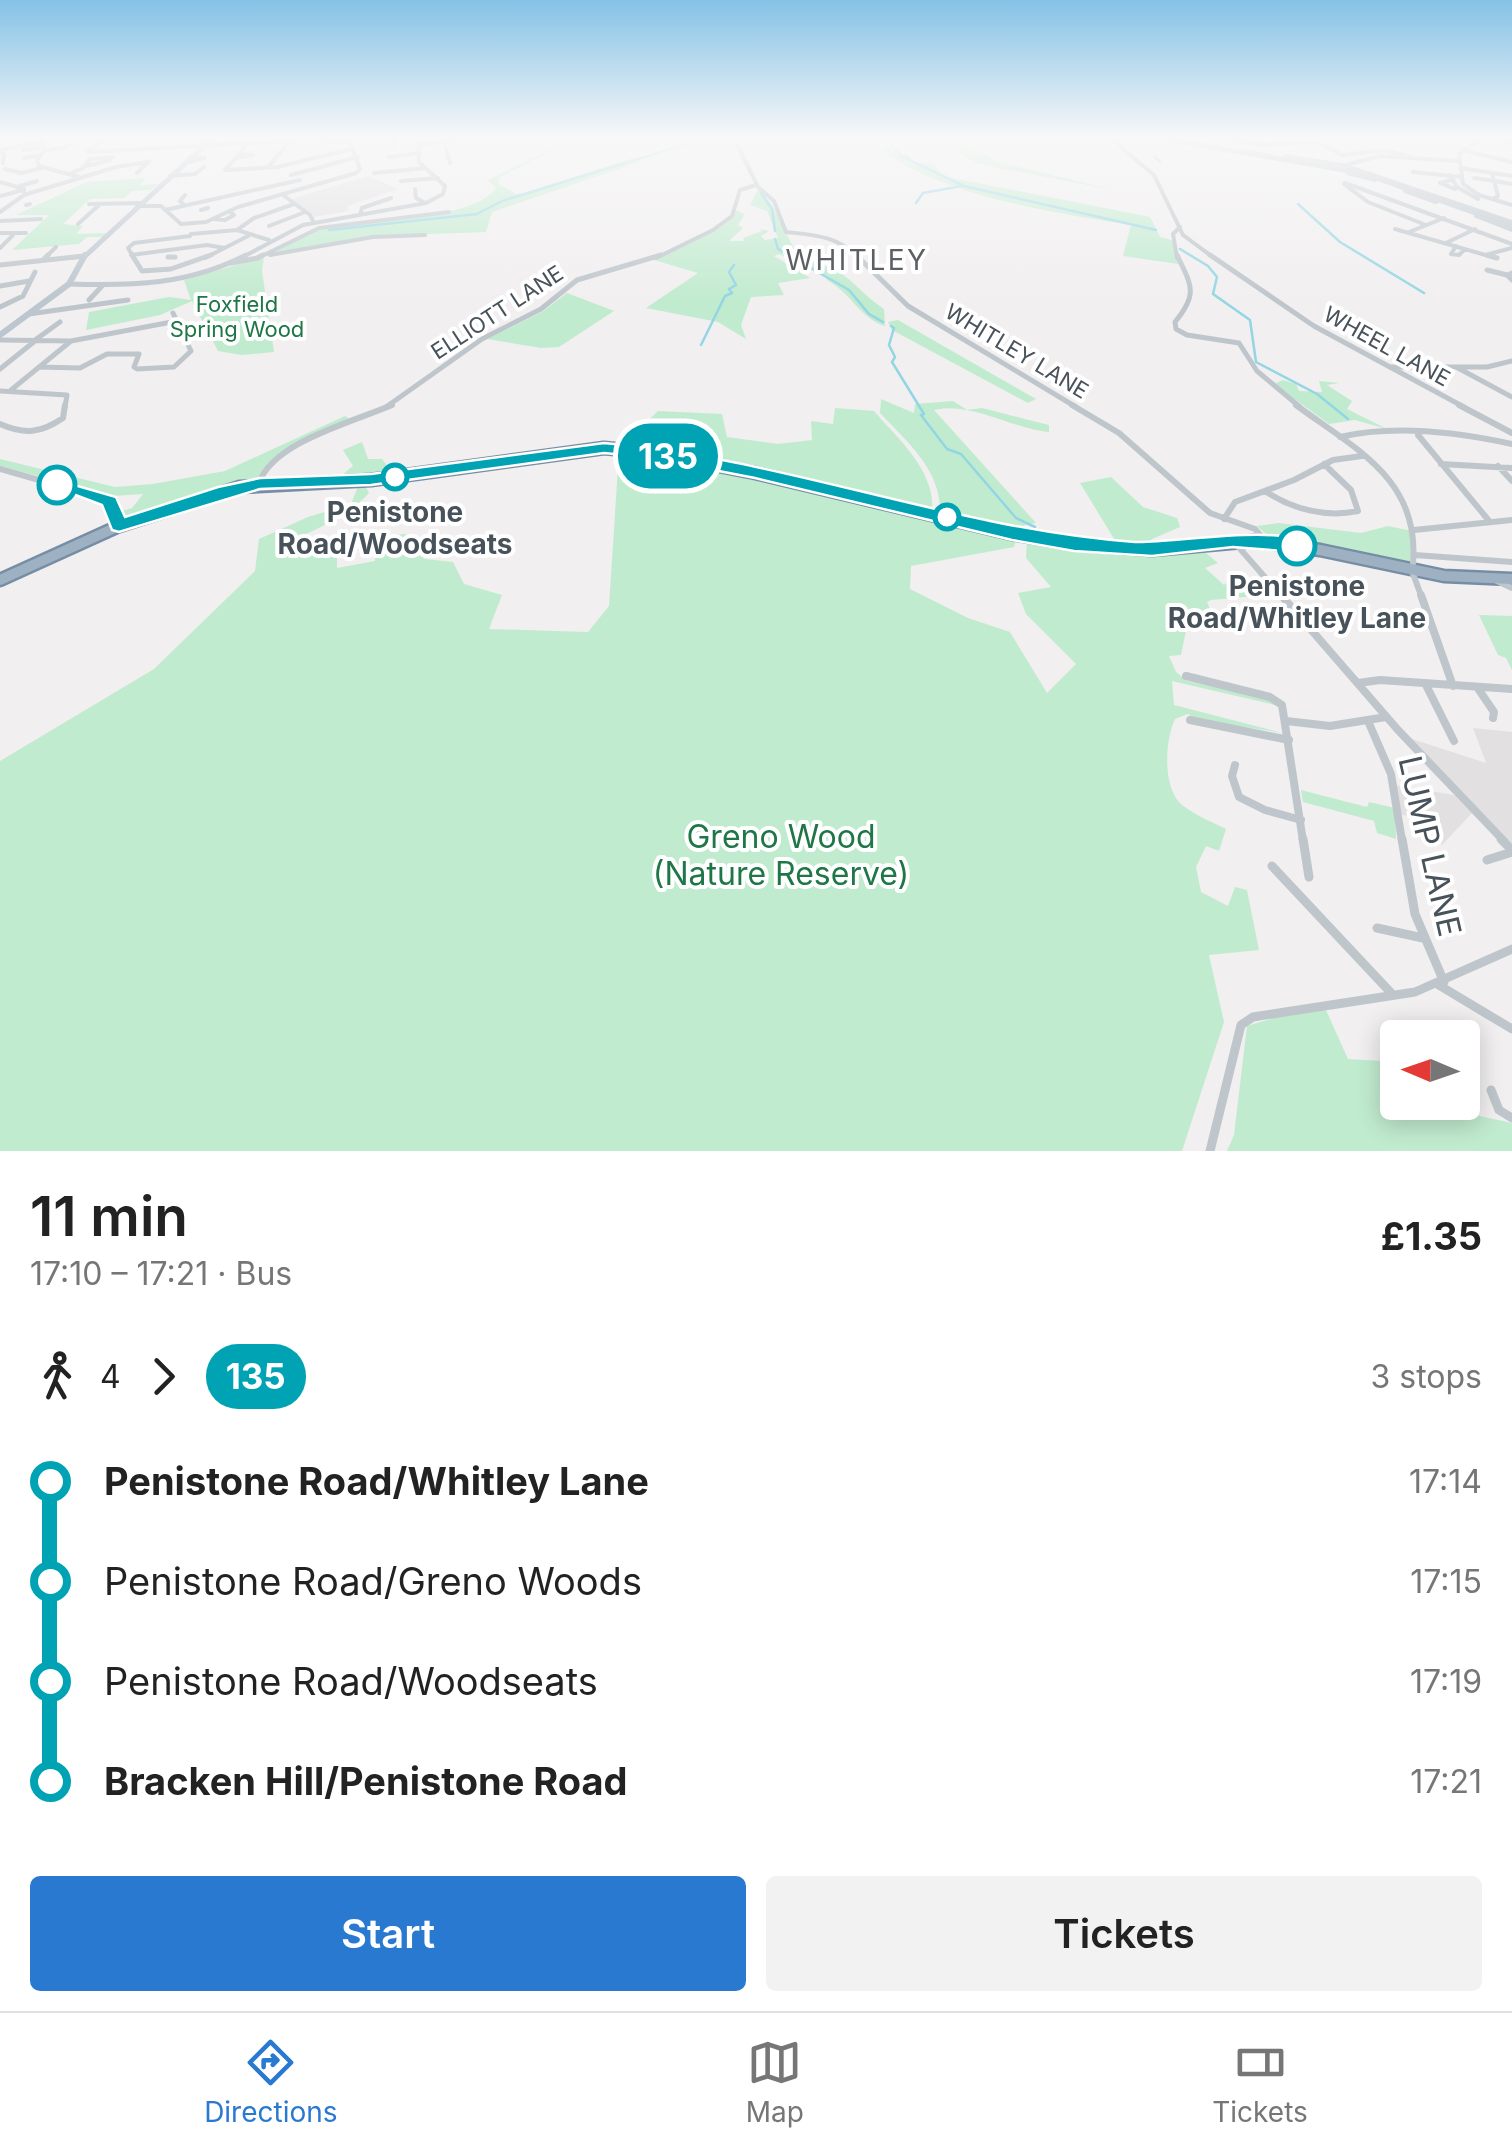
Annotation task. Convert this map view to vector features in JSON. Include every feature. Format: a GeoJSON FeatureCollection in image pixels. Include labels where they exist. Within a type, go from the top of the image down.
{"type":"FeatureCollection","features":[{"type":"Feature","properties":{"kind":"highway"},"geometry":{"type":"LineString","coordinates":[[0,580],[119,526],[224,491],[260,484],[371,480],[604,448],[755,473],[1062,542],[1152,550],[1233,541],[1266,542],[1413,563],[1494,580],[1512,579]]}},
{"type":"Feature","properties":{"kind":"main road"},"geometry":{"type":"LineString","coordinates":[[0,337],[69,284],[84,256],[151,193]]}},
{"type":"Feature","properties":{"kind":"main road"},"geometry":{"type":"LineString","coordinates":[[1415,193],[1512,226]]}},
{"type":"Feature","properties":{"kind":"street"},"geometry":{"type":"LineString","coordinates":[[14,205],[21,193]]}},
{"type":"Feature","properties":{"kind":"street"},"geometry":{"type":"LineString","coordinates":[[165,210],[243,193]]}},
{"type":"Feature","properties":{"kind":"street"},"geometry":{"type":"LineString","coordinates":[[246,193],[251,204]]}},
{"type":"Feature","properties":{"kind":"street"},"geometry":{"type":"LineString","coordinates":[[89,204],[156,205],[176,222],[194,224],[226,220],[234,216],[228,210],[293,193]]}},
{"type":"Feature","properties":{"kind":"street"},"geometry":{"type":"LineString","coordinates":[[415,193],[416,198],[426,203]]}},
{"type":"Feature","properties":{"kind":"street"},"geometry":{"type":"LineString","coordinates":[[230,263],[314,222],[426,203],[443,193]]}},
{"type":"Feature","properties":{"kind":"street","name":"ELLIOTT LANE"},"geometry":{"type":"LineString","coordinates":[[260,484],[266,466],[283,452],[392,405],[482,339],[541,309],[578,280],[650,260],[713,230],[732,216],[739,193]]}},
{"type":"Feature","properties":{"kind":"street","name":"WHITLEY LANE"},"geometry":{"type":"LineString","coordinates":[[767,193],[786,232],[847,244],[882,284],[908,306],[1129,440],[1210,513],[1255,529],[1266,542]]}},
{"type":"Feature","properties":{"kind":"street"},"geometry":{"type":"LineString","coordinates":[[1163,193],[1180,227],[1174,232],[1176,251],[1189,275],[1191,296],[1175,322],[1178,331],[1239,343],[1255,368],[1364,456],[1406,500],[1414,530],[1413,563],[1453,686]]}},
{"type":"Feature","properties":{"kind":"street"},"geometry":{"type":"LineString","coordinates":[[1354,193],[1426,225]]}},
{"type":"Feature","properties":{"kind":"street"},"geometry":{"type":"LineString","coordinates":[[1356,195],[1365,193]]}},
{"type":"Feature","properties":{"kind":"street"},"geometry":{"type":"LineString","coordinates":[[1377,193],[1512,246]]}},
{"type":"Feature","properties":{"kind":"street"},"geometry":{"type":"LineString","coordinates":[[1381,194],[1385,193]]}},
{"type":"Feature","properties":{"kind":"street"},"geometry":{"type":"LineString","coordinates":[[1414,193],[1512,226]]}},
{"type":"Feature","properties":{"kind":"street"},"geometry":{"type":"LineString","coordinates":[[1416,193],[1512,226]]}},
{"type":"Feature","properties":{"kind":"street"},"geometry":{"type":"LineString","coordinates":[[1464,193],[1512,207]]}},
{"type":"Feature","properties":{"kind":"street"},"geometry":{"type":"LineString","coordinates":[[1477,193],[1512,207]]}},
{"type":"Feature","properties":{"kind":"street"},"geometry":{"type":"LineString","coordinates":[[1492,200],[1497,193]]}},
{"type":"Feature","properties":{"kind":"street"},"geometry":{"type":"LineString","coordinates":[[184,205],[180,201],[185,194]]}},
{"type":"Feature","properties":{"kind":"street"},"geometry":{"type":"LineString","coordinates":[[1403,202],[1422,195]]}},
{"type":"Feature","properties":{"kind":"street"},"geometry":{"type":"LineString","coordinates":[[282,196],[314,222]]}},
{"type":"Feature","properties":{"kind":"street"},"geometry":{"type":"LineString","coordinates":[[360,215],[362,208],[389,199]]}},
{"type":"Feature","properties":{"kind":"street"},"geometry":{"type":"LineString","coordinates":[[199,202],[204,209]]}},
{"type":"Feature","properties":{"kind":"street"},"geometry":{"type":"LineString","coordinates":[[78,221],[100,204]]}},
{"type":"Feature","properties":{"kind":"street"},"geometry":{"type":"LineString","coordinates":[[248,236],[200,261],[164,271],[140,270],[129,247],[137,242],[236,230],[254,218],[294,204]]}},
{"type":"Feature","properties":{"kind":"street"},"geometry":{"type":"LineString","coordinates":[[1426,210],[1443,204]]}},
{"type":"Feature","properties":{"kind":"street"},"geometry":{"type":"LineString","coordinates":[[0,212],[14,205],[28,205]]}},
{"type":"Feature","properties":{"kind":"street"},"geometry":{"type":"LineString","coordinates":[[272,225],[306,212]]}},
{"type":"Feature","properties":{"kind":"street"},"geometry":{"type":"LineString","coordinates":[[257,258],[319,228],[449,212]]}},
{"type":"Feature","properties":{"kind":"street"},"geometry":{"type":"LineString","coordinates":[[1408,233],[1445,217]]}},
{"type":"Feature","properties":{"kind":"street"},"geometry":{"type":"LineString","coordinates":[[0,222],[42,219]]}},
{"type":"Feature","properties":{"kind":"street"},"geometry":{"type":"LineString","coordinates":[[22,225],[30,220]]}},
{"type":"Feature","properties":{"kind":"street"},"geometry":{"type":"LineString","coordinates":[[190,236],[194,224]]}},
{"type":"Feature","properties":{"kind":"street","name":"WHEEL LANE"},"geometry":{"type":"LineString","coordinates":[[1180,227],[1191,242],[1314,326],[1512,433]]}},
{"type":"Feature","properties":{"kind":"street"},"geometry":{"type":"LineString","coordinates":[[1396,229],[1498,258]]}},
{"type":"Feature","properties":{"kind":"street"},"geometry":{"type":"LineString","coordinates":[[1446,243],[1476,229]]}},
{"type":"Feature","properties":{"kind":"street"},"geometry":{"type":"LineString","coordinates":[[236,230],[271,241]]}},
{"type":"Feature","properties":{"kind":"street"},"geometry":{"type":"LineString","coordinates":[[3,232],[26,233]]}},
{"type":"Feature","properties":{"kind":"street"},"geometry":{"type":"LineString","coordinates":[[0,248],[14,234]]}},
{"type":"Feature","properties":{"kind":"street"},"geometry":{"type":"LineString","coordinates":[[69,284],[156,285],[230,263],[372,237],[425,234]]}},
{"type":"Feature","properties":{"kind":"street"},"geometry":{"type":"LineString","coordinates":[[131,256],[207,245],[226,248]]}},
{"type":"Feature","properties":{"kind":"street"},"geometry":{"type":"LineString","coordinates":[[1456,246],[1451,254],[1459,255],[1465,248]]}},
{"type":"Feature","properties":{"kind":"street"},"geometry":{"type":"LineString","coordinates":[[1488,255],[1512,246]]}},
{"type":"Feature","properties":{"kind":"street"},"geometry":{"type":"LineString","coordinates":[[43,262],[52,248]]}},
{"type":"Feature","properties":{"kind":"street"},"geometry":{"type":"LineString","coordinates":[[172,257],[175,249]]}},
{"type":"Feature","properties":{"kind":"street"},"geometry":{"type":"LineString","coordinates":[[1,266],[84,256]]}},
{"type":"Feature","properties":{"kind":"street"},"geometry":{"type":"LineString","coordinates":[[13,264],[18,258],[15,257]]}},
{"type":"Feature","properties":{"kind":"street"},"geometry":{"type":"LineString","coordinates":[[1487,270],[1510,276]]}},
{"type":"Feature","properties":{"kind":"street"},"geometry":{"type":"LineString","coordinates":[[0,308],[23,296],[35,272]]}},
{"type":"Feature","properties":{"kind":"street"},"geometry":{"type":"LineString","coordinates":[[0,286],[31,281]]}},
{"type":"Feature","properties":{"kind":"street"},"geometry":{"type":"LineString","coordinates":[[88,300],[104,284]]}},
{"type":"Feature","properties":{"kind":"street"},"geometry":{"type":"LineString","coordinates":[[29,314],[128,300]]}},
{"type":"Feature","properties":{"kind":"street"},"geometry":{"type":"LineString","coordinates":[[39,367],[80,368],[110,354],[139,354],[134,367],[137,369],[174,366],[191,351],[173,312]]}},
{"type":"Feature","properties":{"kind":"street"},"geometry":{"type":"LineString","coordinates":[[0,337],[71,342],[177,321]]}},
{"type":"Feature","properties":{"kind":"street"},"geometry":{"type":"LineString","coordinates":[[0,369],[60,322]]}},
{"type":"Feature","properties":{"kind":"street"},"geometry":{"type":"LineString","coordinates":[[10,390],[71,342]]}},
{"type":"Feature","properties":{"kind":"street"},"geometry":{"type":"LineString","coordinates":[[1388,368],[1512,361]]}},
{"type":"Feature","properties":{"kind":"street"},"geometry":{"type":"LineString","coordinates":[[1456,367],[1512,397]]}},
{"type":"Feature","properties":{"kind":"street"},"geometry":{"type":"LineString","coordinates":[[0,391],[65,393],[64,416],[30,435],[0,424]]}},
{"type":"Feature","properties":{"kind":"street"},"geometry":{"type":"LineString","coordinates":[[1340,437],[1372,430],[1472,436],[1512,444]]}},
{"type":"Feature","properties":{"kind":"street"},"geometry":{"type":"LineString","coordinates":[[1418,434],[1490,522]]}},
{"type":"Feature","properties":{"kind":"street"},"geometry":{"type":"LineString","coordinates":[[1224,520],[1236,502],[1324,464],[1364,456]]}},
{"type":"Feature","properties":{"kind":"street"},"geometry":{"type":"LineString","coordinates":[[1265,491],[1283,503],[1343,514],[1358,511],[1345,482],[1324,464]]}},
{"type":"Feature","properties":{"kind":"street"},"geometry":{"type":"LineString","coordinates":[[1440,464],[1512,468]]}},
{"type":"Feature","properties":{"kind":"street"},"geometry":{"type":"LineString","coordinates":[[1497,465],[1512,481]]}},
{"type":"Feature","properties":{"kind":"street"},"geometry":{"type":"LineString","coordinates":[[0,469],[105,498],[112,504],[119,526]]}},
{"type":"Feature","properties":{"kind":"street"},"geometry":{"type":"LineString","coordinates":[[1414,530],[1512,520]]}},
{"type":"Feature","properties":{"kind":"street"},"geometry":{"type":"LineString","coordinates":[[1233,541],[1357,684],[1512,851],[1487,860]]}},
{"type":"Feature","properties":{"kind":"street"},"geometry":{"type":"LineString","coordinates":[[1413,563],[1512,562]]}},
{"type":"Feature","properties":{"kind":"street"},"geometry":{"type":"LineString","coordinates":[[1494,580],[1512,588]]}},
{"type":"Feature","properties":{"kind":"street"},"geometry":{"type":"LineString","coordinates":[[1186,676],[1280,702],[1309,877]]}},
{"type":"Feature","properties":{"kind":"street"},"geometry":{"type":"LineString","coordinates":[[1357,684],[1380,680],[1512,689]]}},
{"type":"Feature","properties":{"kind":"street"},"geometry":{"type":"LineString","coordinates":[[1425,684],[1454,741]]}},
{"type":"Feature","properties":{"kind":"street"},"geometry":{"type":"LineString","coordinates":[[1476,686],[1494,712],[1493,718]]}},
{"type":"Feature","properties":{"kind":"street"},"geometry":{"type":"LineString","coordinates":[[1286,721],[1318,726],[1386,716]]}},
{"type":"Feature","properties":{"kind":"street"},"geometry":{"type":"LineString","coordinates":[[1190,720],[1289,740]]}},
{"type":"Feature","properties":{"kind":"street","name":"LUMP LANE"},"geometry":{"type":"LineString","coordinates":[[1368,721],[1390,774],[1408,885],[1440,983]]}},
{"type":"Feature","properties":{"kind":"street"},"geometry":{"type":"LineString","coordinates":[[1236,765],[1232,776],[1239,797],[1265,810],[1301,820]]}},
{"type":"Feature","properties":{"kind":"street"},"geometry":{"type":"LineString","coordinates":[[1272,866],[1394,996]]}},
{"type":"Feature","properties":{"kind":"street"},"geometry":{"type":"LineString","coordinates":[[1377,928],[1424,938]]}},
{"type":"Feature","properties":{"kind":"street"},"geometry":{"type":"LineString","coordinates":[[1210,1151],[1241,1025],[1264,1014],[1394,996],[1440,983],[1512,950]]}},
{"type":"Feature","properties":{"kind":"street"},"geometry":{"type":"LineString","coordinates":[[1440,983],[1512,1028]]}},
{"type":"Feature","properties":{"kind":"street"},"geometry":{"type":"LineString","coordinates":[[1491,1090],[1499,1110],[1512,1118]]}},
{"type":"Feature","properties":{"kind":"shaded area"},"geometry":{"type":"Polygon","coordinates":[[[312,193],[387,193],[347,206],[348,211],[314,217],[291,199],[312,193]]]}},
{"type":"Feature","properties":{"kind":"shaded area"},"geometry":{"type":"Polygon","coordinates":[[[1473,728],[1512,732],[1512,844],[1409,738],[1486,763],[1473,728]]]}},
{"type":"Feature","properties":{"kind":"shaded area"},"geometry":{"type":"Polygon","coordinates":[[[1395,785],[1454,795],[1472,813],[1442,845],[1431,820],[1402,815],[1395,785]]]}},
{"type":"Feature","properties":{"kind":"green space"},"geometry":{"type":"Polygon","coordinates":[[[64,193],[130,193],[124,198],[90,199],[63,224],[83,226],[76,234],[106,233],[103,237],[87,237],[79,244],[12,250],[49,215],[16,215],[64,193]]]}},
{"type":"Feature","properties":{"kind":"green space"},"geometry":{"type":"Polygon","coordinates":[[[491,193],[549,193],[492,212],[486,232],[373,236],[265,256],[322,228],[442,213],[484,199],[491,193]]]}},
{"type":"Feature","properties":{"kind":"green space"},"geometry":{"type":"Polygon","coordinates":[[[756,193],[764,194],[797,252],[835,270],[884,309],[885,326],[869,318],[828,277],[779,254],[774,256],[810,278],[778,283],[784,295],[751,297],[741,325],[746,339],[718,322],[646,308],[698,273],[654,260],[722,226],[735,210],[745,214],[738,225],[743,228],[729,241],[745,241],[743,238],[762,231],[759,229],[769,231],[761,236],[765,240],[778,238],[767,211],[750,205],[756,193]]]}},
{"type":"Feature","properties":{"kind":"green space"},"geometry":{"type":"Polygon","coordinates":[[[975,193],[1027,193],[1150,217],[1160,237],[1172,240],[1178,264],[1123,256],[1131,225],[975,193]]]}},
{"type":"Feature","properties":{"kind":"green space","name":"Foxfield Spring Wood"},"geometry":{"type":"Polygon","coordinates":[[[264,257],[262,271],[274,352],[242,355],[218,351],[192,301],[160,315],[86,330],[89,312],[169,297],[191,300],[184,280],[264,257]]]}},
{"type":"Feature","properties":{"kind":"green space"},"geometry":{"type":"Polygon","coordinates":[[[567,293],[614,311],[559,347],[487,339],[542,312],[567,293]]]}},
{"type":"Feature","properties":{"kind":"green space"},"geometry":{"type":"Polygon","coordinates":[[[898,320],[1036,399],[1028,403],[892,330],[888,322],[898,320]]]}},
{"type":"Feature","properties":{"kind":"green space"},"geometry":{"type":"Polygon","coordinates":[[[1283,380],[1296,384],[1299,391],[1322,392],[1319,381],[1339,383],[1327,385],[1352,401],[1347,409],[1387,429],[1355,420],[1329,424],[1274,384],[1283,380]]]}},
{"type":"Feature","properties":{"kind":"green space"},"geometry":{"type":"Polygon","coordinates":[[[881,399],[914,413],[915,404],[953,401],[967,410],[934,410],[1036,523],[1024,525],[1030,535],[940,514],[935,484],[911,446],[880,413],[881,399]]]}},
{"type":"Feature","properties":{"kind":"green space"},"geometry":{"type":"Polygon","coordinates":[[[835,408],[874,411],[922,470],[932,497],[932,512],[899,501],[608,442],[627,441],[658,411],[722,414],[727,437],[778,444],[812,440],[811,421],[833,424],[835,408]]]}},
{"type":"Feature","properties":{"kind":"green space"},"geometry":{"type":"Polygon","coordinates":[[[982,408],[1049,425],[1049,432],[967,410],[982,408]]]}},
{"type":"Feature","properties":{"kind":"green space"},"geometry":{"type":"Polygon","coordinates":[[[345,416],[352,420],[272,459],[256,482],[126,519],[122,511],[132,508],[143,494],[112,496],[0,466],[0,459],[115,487],[153,484],[225,471],[345,416]]]}},
{"type":"Feature","properties":{"kind":"green space"},"geometry":{"type":"Polygon","coordinates":[[[362,442],[368,459],[382,459],[390,470],[338,478],[353,466],[343,450],[362,442]]]}},
{"type":"Feature","properties":{"kind":"green space","name":"Greno Wood (Nature Reserve)"},"geometry":{"type":"Polygon","coordinates":[[[619,452],[811,489],[1017,538],[1014,547],[911,566],[910,589],[968,618],[1010,632],[1047,693],[1076,664],[1026,614],[1018,593],[1051,587],[1026,558],[1027,539],[1200,548],[1218,563],[1205,568],[1224,585],[1238,573],[1267,595],[1211,600],[1207,602],[1213,616],[1207,620],[1190,611],[1181,655],[1169,656],[1176,672],[1187,681],[1264,698],[1279,706],[1172,681],[1174,705],[1283,733],[1195,719],[1188,714],[1175,719],[1172,728],[1167,764],[1176,797],[1192,812],[1226,829],[1219,851],[1206,846],[1196,867],[1201,892],[1228,906],[1235,887],[1247,890],[1259,950],[1209,955],[1224,1022],[1182,1151],[0,1151],[0,761],[154,669],[255,571],[259,539],[308,517],[351,504],[359,484],[364,484],[369,493],[361,501],[332,521],[290,541],[285,555],[337,553],[337,568],[375,561],[376,535],[407,534],[398,542],[425,559],[453,562],[464,584],[502,595],[489,629],[588,632],[609,606],[619,452]]]}},
{"type":"Feature","properties":{"kind":"green space"},"geometry":{"type":"Polygon","coordinates":[[[1111,477],[1143,507],[1177,518],[1180,527],[1152,539],[1148,547],[1119,547],[1080,483],[1111,477]]]}},
{"type":"Feature","properties":{"kind":"green space"},"geometry":{"type":"Polygon","coordinates":[[[1279,523],[1361,533],[1388,526],[1412,531],[1410,564],[1273,540],[1257,526],[1279,523]]]}},
{"type":"Feature","properties":{"kind":"green space"},"geometry":{"type":"Polygon","coordinates":[[[1479,615],[1512,616],[1512,670],[1506,658],[1498,655],[1479,615]]]}},
{"type":"Feature","properties":{"kind":"green space"},"geometry":{"type":"Polygon","coordinates":[[[1301,790],[1367,807],[1369,802],[1395,808],[1396,839],[1377,833],[1374,821],[1303,802],[1301,790]]]}},
{"type":"Feature","properties":{"kind":"green space"},"geometry":{"type":"Polygon","coordinates":[[[1326,1010],[1348,1059],[1380,1061],[1380,1120],[1480,1120],[1480,1116],[1512,1123],[1512,1151],[1227,1151],[1234,1135],[1247,1026],[1326,1010]]]}},
{"type":"Feature","properties":{"kind":"waterway"},"geometry":{"type":"LineString","coordinates":[[329,230],[477,214],[529,193]]}},
{"type":"Feature","properties":{"kind":"waterway"},"geometry":{"type":"LineString","coordinates":[[761,193],[772,209],[775,231]]}},
{"type":"Feature","properties":{"kind":"waterway"},"geometry":{"type":"LineString","coordinates":[[916,203],[925,193]]}},
{"type":"Feature","properties":{"kind":"waterway"},"geometry":{"type":"LineString","coordinates":[[993,193],[1156,230]]}},
{"type":"Feature","properties":{"kind":"waterway"},"geometry":{"type":"LineString","coordinates":[[1298,204],[1340,242],[1424,293]]}},
{"type":"Feature","properties":{"kind":"waterway"},"geometry":{"type":"LineString","coordinates":[[775,239],[778,249],[849,290],[869,314],[883,322]]}},
{"type":"Feature","properties":{"kind":"waterway"},"geometry":{"type":"LineString","coordinates":[[1180,249],[1208,266],[1217,277],[1213,294],[1250,320],[1256,362],[1317,394],[1348,419]]}},
{"type":"Feature","properties":{"kind":"waterway"},"geometry":{"type":"LineString","coordinates":[[701,345],[725,296],[732,293],[729,289],[736,285],[729,272],[734,265]]}},
{"type":"Feature","properties":{"kind":"waterway"},"geometry":{"type":"LineString","coordinates":[[199,300],[200,305]]}},
{"type":"Feature","properties":{"kind":"waterway"},"geometry":{"type":"LineString","coordinates":[[891,326],[894,328],[889,345],[895,357],[892,362],[924,414],[921,415],[947,449],[961,454],[1016,518],[1035,527]]}},
{"type":"Feature","properties":{"kind":"bus line","name":"135"},"geometry":{"type":"LineString","coordinates":[[57,485],[110,501],[119,526],[224,491],[260,484],[371,480],[578,448],[604,448],[755,473],[1012,534],[1102,548],[1152,550],[1233,541],[1297,546]]}},
{"type":"Feature","properties":{"kind":"place","name":"Penistone Road/Woodseats"},"geometry":{"type":"Point","coordinates":[395,477]}},
{"type":"Feature","properties":{"kind":"place","name":"Penistone Road/Whitley Lane"},"geometry":{"type":"Point","coordinates":[1297,546]}},
{"type":"Feature","properties":{"kind":"district","name":"WHITLEY"},"geometry":{"type":"Point","coordinates":[857,260]}}]}
